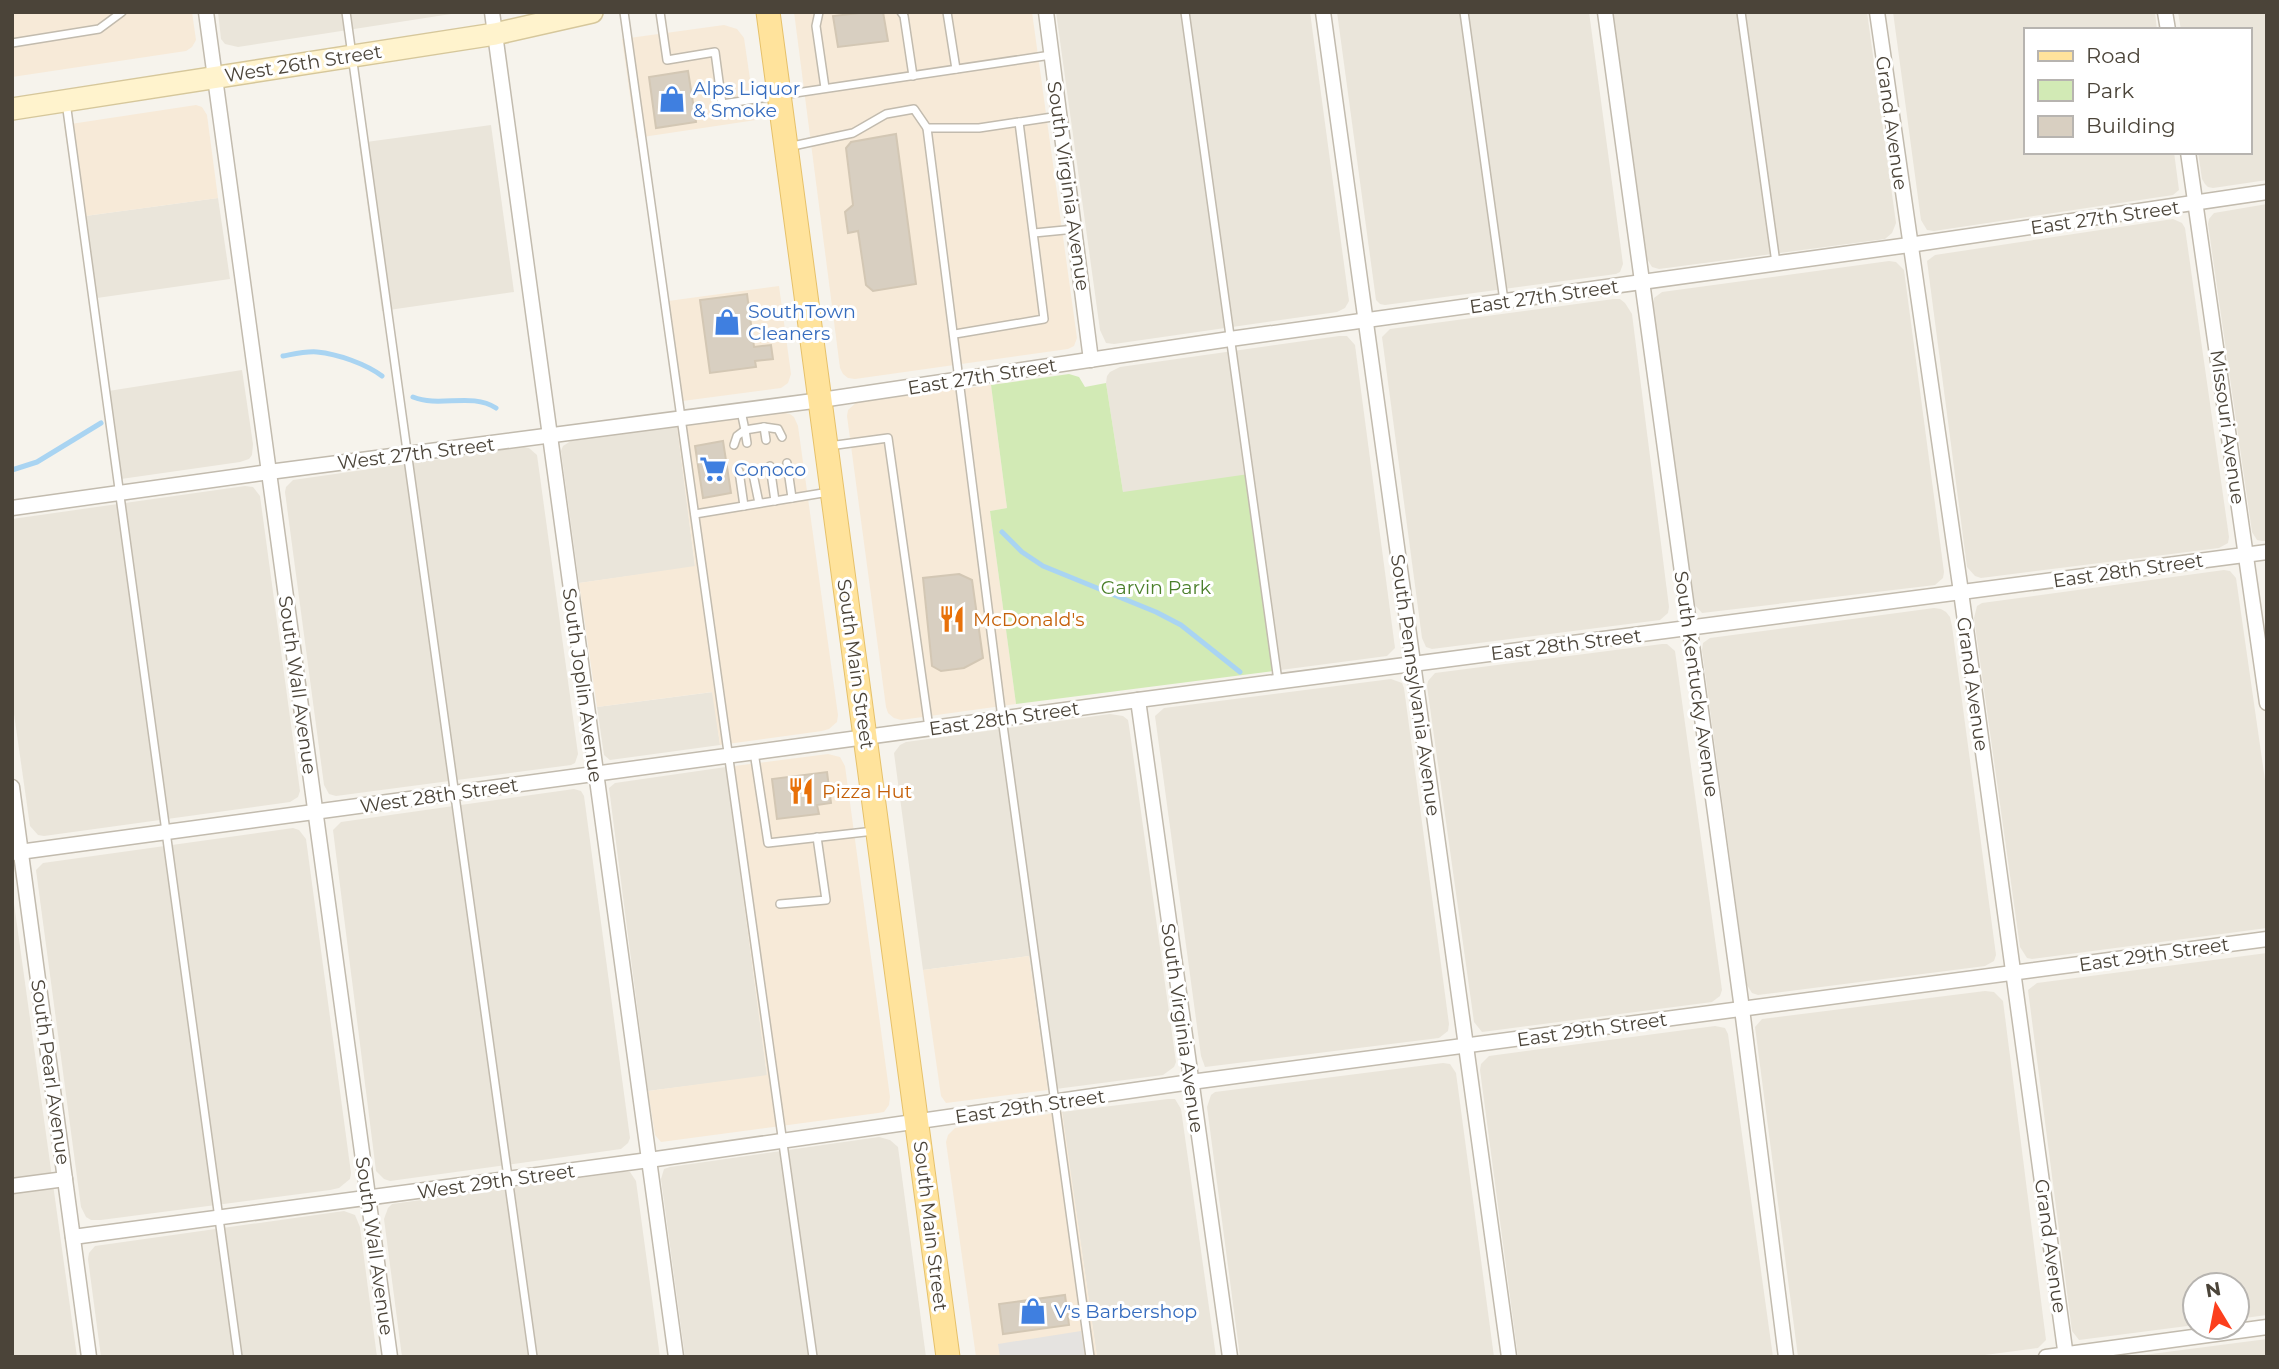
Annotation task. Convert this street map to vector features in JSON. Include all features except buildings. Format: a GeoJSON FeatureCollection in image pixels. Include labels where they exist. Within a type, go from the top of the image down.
{"type":"FeatureCollection","features":[{"type":"Feature","properties":{"kind":"main road","name":"West 26th Street"},"geometry":{"type":"LineString","coordinates":[[12,109],[495,34],[592,12]]}},
{"type":"Feature","properties":{"kind":"main road","name":"South Main Street"},"geometry":{"type":"LineString","coordinates":[[768,12],[948,1357]]}},
{"type":"Feature","properties":{"kind":"street","name":"South Wall Avenue"},"geometry":{"type":"LineString","coordinates":[[206,12],[390,1357]]}},
{"type":"Feature","properties":{"kind":"street","name":"South Joplin Avenue"},"geometry":{"type":"LineString","coordinates":[[492,12],[676,1357]]}},
{"type":"Feature","properties":{"kind":"street","name":"South Virginia Avenue"},"geometry":{"type":"LineString","coordinates":[[1046,12],[1091,359]]}},
{"type":"Feature","properties":{"kind":"street","name":"South Pennsylvania Avenue"},"geometry":{"type":"LineString","coordinates":[[1323,12],[1508,1357]]}},
{"type":"Feature","properties":{"kind":"street","name":"South Kentucky Avenue"},"geometry":{"type":"LineString","coordinates":[[1605,12],[1742,1009],[1786,1357]]}},
{"type":"Feature","properties":{"kind":"street","name":"Grand Avenue"},"geometry":{"type":"LineString","coordinates":[[1877,12],[1961,592],[2066,1355]]}},
{"type":"Feature","properties":{"kind":"street","name":"Missouri Avenue"},"geometry":{"type":"LineString","coordinates":[[2188,154],[2267,703]]}},
{"type":"Feature","properties":{"kind":"street","name":"East 27th Street"},"geometry":{"type":"LineString","coordinates":[[821,400],[1366,319],[2267,192]]}},
{"type":"Feature","properties":{"kind":"street","name":"West 27th Street"},"geometry":{"type":"LineString","coordinates":[[12,508],[821,400]]}},
{"type":"Feature","properties":{"kind":"street","name":"East 28th Street"},"geometry":{"type":"LineString","coordinates":[[866,736],[2267,552]]}},
{"type":"Feature","properties":{"kind":"street","name":"South Virginia Avenue"},"geometry":{"type":"LineString","coordinates":[[1138,700],[1230,1357]]}},
{"type":"Feature","properties":{"kind":"street","name":"West 28th Street"},"geometry":{"type":"LineString","coordinates":[[17,852],[866,736]]}},
{"type":"Feature","properties":{"kind":"street","name":"South Pearl Avenue"},"geometry":{"type":"LineString","coordinates":[[12,787],[17,852],[89,1357]]}},
{"type":"Feature","properties":{"kind":"street","name":"East 29th Street"},"geometry":{"type":"LineString","coordinates":[[918,1122],[1191,1082],[2267,939]]}},
{"type":"Feature","properties":{"kind":"street","name":"West 29th Street"},"geometry":{"type":"LineString","coordinates":[[73,1237],[918,1122]]}},
{"type":"Feature","properties":{"kind":"street"},"geometry":{"type":"LineString","coordinates":[[12,1186],[65,1179]]}},
{"type":"Feature","properties":{"kind":"street"},"geometry":{"type":"LineString","coordinates":[[2046,1357],[2267,1326]]}},
{"type":"Feature","properties":{"kind":"lane"},"geometry":{"type":"LineString","coordinates":[[12,43],[99,29],[122,12]]}},
{"type":"Feature","properties":{"kind":"lane"},"geometry":{"type":"LineString","coordinates":[[346,12],[533,1357]]}},
{"type":"Feature","properties":{"kind":"lane"},"geometry":{"type":"LineString","coordinates":[[624,12],[814,1357]]}},
{"type":"Feature","properties":{"kind":"lane"},"geometry":{"type":"LineString","coordinates":[[660,12],[667,60],[715,52],[722,104],[1052,55]]}},
{"type":"Feature","properties":{"kind":"lane"},"geometry":{"type":"LineString","coordinates":[[819,12],[816,26],[825,88]]}},
{"type":"Feature","properties":{"kind":"lane"},"geometry":{"type":"LineString","coordinates":[[901,12],[904,16],[913,76]]}},
{"type":"Feature","properties":{"kind":"lane"},"geometry":{"type":"LineString","coordinates":[[947,12],[956,69]]}},
{"type":"Feature","properties":{"kind":"lane"},"geometry":{"type":"LineString","coordinates":[[1185,12],[1278,681]]}},
{"type":"Feature","properties":{"kind":"lane"},"geometry":{"type":"LineString","coordinates":[[1464,12],[1504,301]]}},
{"type":"Feature","properties":{"kind":"lane"},"geometry":{"type":"LineString","coordinates":[[1741,12],[1776,263]]}},
{"type":"Feature","properties":{"kind":"lane"},"geometry":{"type":"LineString","coordinates":[[66,100],[239,1357]]}},
{"type":"Feature","properties":{"kind":"lane"},"geometry":{"type":"LineString","coordinates":[[786,147],[853,133],[886,114],[914,109],[928,128],[1002,718],[1090,1357]]}},
{"type":"Feature","properties":{"kind":"lane"},"geometry":{"type":"LineString","coordinates":[[928,128],[979,128],[1059,116]]}},
{"type":"Feature","properties":{"kind":"lane"},"geometry":{"type":"LineString","coordinates":[[955,334],[1044,319],[1019,122]]}},
{"type":"Feature","properties":{"kind":"lane"},"geometry":{"type":"LineString","coordinates":[[1034,233],[1075,229]]}},
{"type":"Feature","properties":{"kind":"lane"},"geometry":{"type":"LineString","coordinates":[[741,411],[747,443]]}},
{"type":"Feature","properties":{"kind":"lane"},"geometry":{"type":"LineString","coordinates":[[764,427],[766,440]]}},
{"type":"Feature","properties":{"kind":"lane"},"geometry":{"type":"LineString","coordinates":[[734,445],[737,436],[745,430],[764,427],[778,429],[782,437]]}},
{"type":"Feature","properties":{"kind":"lane"},"geometry":{"type":"LineString","coordinates":[[827,446],[888,438],[929,728]]}},
{"type":"Feature","properties":{"kind":"lane"},"geometry":{"type":"LineString","coordinates":[[787,463],[792,498]]}},
{"type":"Feature","properties":{"kind":"lane"},"geometry":{"type":"LineString","coordinates":[[770,466],[775,501]]}},
{"type":"Feature","properties":{"kind":"lane"},"geometry":{"type":"LineString","coordinates":[[752,469],[759,503]]}},
{"type":"Feature","properties":{"kind":"lane"},"geometry":{"type":"LineString","coordinates":[[739,471],[744,506]]}},
{"type":"Feature","properties":{"kind":"lane"},"geometry":{"type":"LineString","coordinates":[[695,514],[833,491]]}},
{"type":"Feature","properties":{"kind":"lane"},"geometry":{"type":"LineString","coordinates":[[754,752],[768,843],[879,830]]}},
{"type":"Feature","properties":{"kind":"lane"},"geometry":{"type":"LineString","coordinates":[[780,904],[826,900],[817,838]]}},
{"type":"Feature","properties":{"kind":"shaded area"},"geometry":{"type":"Polygon","coordinates":[[[12,12],[192,12],[196,40],[186,51],[12,77],[12,12]]]}},
{"type":"Feature","properties":{"kind":"shaded area"},"geometry":{"type":"Polygon","coordinates":[[[218,12],[464,12],[238,47],[225,44],[221,39],[218,12]]]}},
{"type":"Feature","properties":{"kind":"shaded area"},"geometry":{"type":"Polygon","coordinates":[[[794,12],[1032,12],[1077,338],[1074,346],[855,379],[843,374],[840,368],[794,12]]]}},
{"type":"Feature","properties":{"kind":"shaded area"},"geometry":{"type":"Polygon","coordinates":[[[1056,12],[1310,12],[1349,301],[1345,308],[1337,312],[1106,343],[1100,330],[1056,12]]]}},
{"type":"Feature","properties":{"kind":"shaded area"},"geometry":{"type":"Polygon","coordinates":[[[1337,12],[1589,12],[1623,264],[1620,272],[1380,304],[1376,300],[1337,12]]]}},
{"type":"Feature","properties":{"kind":"shaded area"},"geometry":{"type":"Polygon","coordinates":[[[1613,12],[1867,12],[1896,223],[1892,233],[1885,239],[1659,269],[1652,267],[1647,259],[1613,12]]]}},
{"type":"Feature","properties":{"kind":"shaded area"},"geometry":{"type":"Polygon","coordinates":[[[1893,12],[2155,12],[2157,28],[2024,28],[2024,154],[2174,154],[2179,190],[2173,195],[1934,231],[1927,230],[1921,220],[1893,12]]]}},
{"type":"Feature","properties":{"kind":"shaded area"},"geometry":{"type":"Polygon","coordinates":[[[2178,12],[2267,12],[2267,180],[2208,187],[2202,179],[2198,154],[2251,154],[2251,28],[2181,28],[2178,12]]]}},
{"type":"Feature","properties":{"kind":"shaded area"},"geometry":{"type":"Polygon","coordinates":[[[724,25],[737,29],[744,38],[756,120],[636,138],[622,39],[724,25]]]}},
{"type":"Feature","properties":{"kind":"shaded area"},"geometry":{"type":"Polygon","coordinates":[[[196,105],[202,107],[207,115],[218,198],[78,217],[64,125],[196,105]]]}},
{"type":"Feature","properties":{"kind":"shaded area"},"geometry":{"type":"Polygon","coordinates":[[[491,125],[514,292],[382,311],[359,143],[491,125]]]}},
{"type":"Feature","properties":{"kind":"shaded area"},"geometry":{"type":"Polygon","coordinates":[[[218,198],[230,279],[90,299],[78,217],[218,198]]]}},
{"type":"Feature","properties":{"kind":"shaded area"},"geometry":{"type":"Polygon","coordinates":[[[2267,204],[2267,541],[2262,541],[2257,540],[2252,532],[2208,224],[2214,213],[2267,204]]]}},
{"type":"Feature","properties":{"kind":"shaded area"},"geometry":{"type":"Polygon","coordinates":[[[2173,219],[2182,223],[2185,228],[2228,543],[2219,548],[1981,578],[1975,576],[1967,567],[1927,261],[1935,255],[2173,219]]]}},
{"type":"Feature","properties":{"kind":"shaded area"},"geometry":{"type":"Polygon","coordinates":[[[1896,262],[1904,270],[1943,578],[1935,585],[1702,613],[1694,604],[1654,298],[1662,292],[1896,262]]]}},
{"type":"Feature","properties":{"kind":"shaded area"},"geometry":{"type":"Polygon","coordinates":[[[779,286],[791,374],[788,383],[781,388],[675,402],[661,302],[779,286]]]}},
{"type":"Feature","properties":{"kind":"shaded area"},"geometry":{"type":"Polygon","coordinates":[[[1614,299],[1625,303],[1632,314],[1668,613],[1660,620],[1432,649],[1426,647],[1422,638],[1382,337],[1390,329],[1614,299]]]}},
{"type":"Feature","properties":{"kind":"shaded area"},"geometry":{"type":"Polygon","coordinates":[[[1347,336],[1355,345],[1395,648],[1387,656],[1273,671],[1123,492],[1107,376],[1120,367],[1347,336]]]}},
{"type":"Feature","properties":{"kind":"shaded area"},"geometry":{"type":"Polygon","coordinates":[[[242,370],[253,444],[249,459],[114,480],[102,392],[242,370]]]}},
{"type":"Feature","properties":{"kind":"shaded area"},"geometry":{"type":"Polygon","coordinates":[[[991,385],[1007,508],[990,511],[1016,704],[901,720],[888,713],[886,707],[848,410],[857,402],[991,385]]]}},
{"type":"Feature","properties":{"kind":"shaded area"},"geometry":{"type":"Polygon","coordinates":[[[781,412],[794,417],[798,426],[837,722],[822,731],[720,745],[712,692],[597,707],[579,583],[695,566],[677,426],[781,412]]]}},
{"type":"Feature","properties":{"kind":"shaded area"},"geometry":{"type":"Polygon","coordinates":[[[677,426],[695,567],[579,583],[561,451],[563,446],[571,441],[677,426]]]}},
{"type":"Feature","properties":{"kind":"shaded area"},"geometry":{"type":"Polygon","coordinates":[[[524,447],[537,455],[578,754],[575,763],[336,796],[329,794],[324,785],[286,487],[293,480],[524,447]]]}},
{"type":"Feature","properties":{"kind":"shaded area"},"geometry":{"type":"Polygon","coordinates":[[[253,487],[260,496],[300,791],[298,797],[290,802],[38,835],[30,826],[12,700],[12,519],[253,487]]]}},
{"type":"Feature","properties":{"kind":"shaded area"},"geometry":{"type":"Polygon","coordinates":[[[2230,571],[2236,578],[2267,794],[2267,928],[2027,958],[2020,947],[1974,618],[1977,606],[1982,603],[2230,571]]]}},
{"type":"Feature","properties":{"kind":"shaded area"},"geometry":{"type":"Polygon","coordinates":[[[1934,608],[1946,612],[1952,626],[1996,955],[1994,961],[1985,966],[1758,995],[1752,993],[1747,985],[1703,643],[1710,638],[1934,608]]]}},
{"type":"Feature","properties":{"kind":"shaded area"},"geometry":{"type":"Polygon","coordinates":[[[1667,644],[1675,651],[1722,990],[1720,996],[1712,1002],[1482,1032],[1474,1022],[1428,681],[1435,673],[1667,644]]]}},
{"type":"Feature","properties":{"kind":"shaded area"},"geometry":{"type":"Polygon","coordinates":[[[1391,679],[1402,683],[1404,688],[1448,1031],[1439,1038],[1205,1067],[1201,1056],[1155,716],[1164,708],[1391,679]]]}},
{"type":"Feature","properties":{"kind":"shaded area"},"geometry":{"type":"Polygon","coordinates":[[[713,692],[720,745],[610,760],[604,755],[597,707],[713,692]]]}},
{"type":"Feature","properties":{"kind":"shaded area"},"geometry":{"type":"Polygon","coordinates":[[[1110,714],[1123,716],[1128,720],[1176,1062],[1174,1067],[1163,1075],[1048,1090],[1029,956],[923,970],[894,753],[906,742],[1110,714]]]}},
{"type":"Feature","properties":{"kind":"shaded area"},"geometry":{"type":"Polygon","coordinates":[[[828,754],[840,757],[845,766],[889,1105],[884,1112],[878,1113],[661,1142],[655,1135],[648,1091],[767,1075],[726,767],[828,754]]]}},
{"type":"Feature","properties":{"kind":"shaded area"},"geometry":{"type":"Polygon","coordinates":[[[726,767],[767,1076],[648,1091],[609,788],[615,783],[726,767]]]}},
{"type":"Feature","properties":{"kind":"shaded area"},"geometry":{"type":"Polygon","coordinates":[[[574,789],[581,791],[584,796],[630,1138],[628,1143],[621,1149],[390,1181],[384,1179],[376,1171],[333,830],[341,822],[574,789]]]}},
{"type":"Feature","properties":{"kind":"shaded area"},"geometry":{"type":"Polygon","coordinates":[[[293,828],[299,830],[306,839],[350,1179],[339,1188],[330,1190],[91,1220],[86,1217],[81,1207],[36,870],[43,863],[293,828]]]}},
{"type":"Feature","properties":{"kind":"shaded area"},"geometry":{"type":"Polygon","coordinates":[[[12,889],[77,1357],[12,1357],[12,889]]]}},
{"type":"Feature","properties":{"kind":"shaded area"},"geometry":{"type":"Polygon","coordinates":[[[2267,953],[2267,1315],[2251,1317],[2251,1271],[2181,1271],[2181,1327],[2079,1340],[2072,1331],[2028,990],[2037,983],[2267,953]]]}},
{"type":"Feature","properties":{"kind":"shaded area"},"geometry":{"type":"Polygon","coordinates":[[[1029,956],[1048,1090],[946,1103],[941,1096],[923,970],[1029,956]]]}},
{"type":"Feature","properties":{"kind":"shaded area"},"geometry":{"type":"Polygon","coordinates":[[[1994,992],[2003,1001],[2046,1340],[2038,1348],[1970,1357],[1798,1357],[1755,1027],[1762,1019],[1994,992]]]}},
{"type":"Feature","properties":{"kind":"shaded area"},"geometry":{"type":"Polygon","coordinates":[[[1715,1026],[1725,1028],[1728,1034],[1773,1357],[1518,1357],[1481,1064],[1489,1056],[1715,1026]]]}},
{"type":"Feature","properties":{"kind":"shaded area"},"geometry":{"type":"Polygon","coordinates":[[[1450,1064],[1456,1073],[1494,1357],[1240,1357],[1207,1107],[1211,1095],[1215,1092],[1450,1064]]]}},
{"type":"Feature","properties":{"kind":"shaded area"},"geometry":{"type":"Polygon","coordinates":[[[1175,1099],[1181,1109],[1216,1357],[1097,1357],[1062,1112],[1175,1099]]]}},
{"type":"Feature","properties":{"kind":"shaded area"},"geometry":{"type":"Polygon","coordinates":[[[1062,1112],[1097,1357],[976,1357],[946,1142],[948,1135],[955,1128],[1062,1112]]]}},
{"type":"Feature","properties":{"kind":"shaded area"},"geometry":{"type":"Polygon","coordinates":[[[879,1137],[890,1140],[898,1147],[926,1357],[685,1357],[661,1179],[664,1169],[879,1137]]]}},
{"type":"Feature","properties":{"kind":"shaded area"},"geometry":{"type":"Polygon","coordinates":[[[630,1172],[636,1181],[660,1357],[402,1357],[384,1219],[392,1204],[630,1172]]]}},
{"type":"Feature","properties":{"kind":"shaded area"},"geometry":{"type":"Polygon","coordinates":[[[344,1211],[355,1215],[360,1227],[377,1357],[101,1357],[88,1259],[95,1246],[344,1211]]]}},
{"type":"Feature","properties":{"kind":"shaded area"},"geometry":{"type":"Polygon","coordinates":[[[1081,1331],[1085,1357],[1000,1357],[998,1344],[1081,1331]]]}},
{"type":"Feature","properties":{"kind":"shaded area"},"geometry":{"type":"Polygon","coordinates":[[[2267,1339],[2267,1357],[2128,1357],[2267,1339]]]}},
{"type":"Feature","properties":{"kind":"green space","name":"Garvin Park"},"geometry":{"type":"Polygon","coordinates":[[[1069,374],[1079,377],[1085,387],[1106,383],[1123,492],[1249,474],[1273,671],[1016,704],[990,511],[1007,508],[991,385],[1069,374]]]}},
{"type":"Feature","properties":{"kind":"waterway"},"geometry":{"type":"LineString","coordinates":[[283,356],[309,352],[325,353],[343,357],[382,376]]}},
{"type":"Feature","properties":{"kind":"waterway"},"geometry":{"type":"LineString","coordinates":[[413,397],[434,401],[476,401],[496,408]]}},
{"type":"Feature","properties":{"kind":"waterway"},"geometry":{"type":"LineString","coordinates":[[12,470],[37,462],[101,423]]}},
{"type":"Feature","properties":{"kind":"waterway"},"geometry":{"type":"LineString","coordinates":[[1002,532],[1022,552],[1043,566],[1156,612],[1181,625],[1240,672]]}},
{"type":"Feature","properties":{"kind":"place","name":"Alps Liquor & Smoke"},"geometry":{"type":"Point","coordinates":[672,99]}},
{"type":"Feature","properties":{"kind":"place","name":"SouthTown Cleaners"},"geometry":{"type":"Point","coordinates":[727,322]}},
{"type":"Feature","properties":{"kind":"place","name":"Conoco"},"geometry":{"type":"Point","coordinates":[713,469]}},
{"type":"Feature","properties":{"kind":"place","name":"McDonald's"},"geometry":{"type":"Point","coordinates":[952,619]}},
{"type":"Feature","properties":{"kind":"place","name":"Pizza Hut"},"geometry":{"type":"Point","coordinates":[801,791]}},
{"type":"Feature","properties":{"kind":"place","name":"V's Barbershop"},"geometry":{"type":"Point","coordinates":[1033,1311]}}]}
